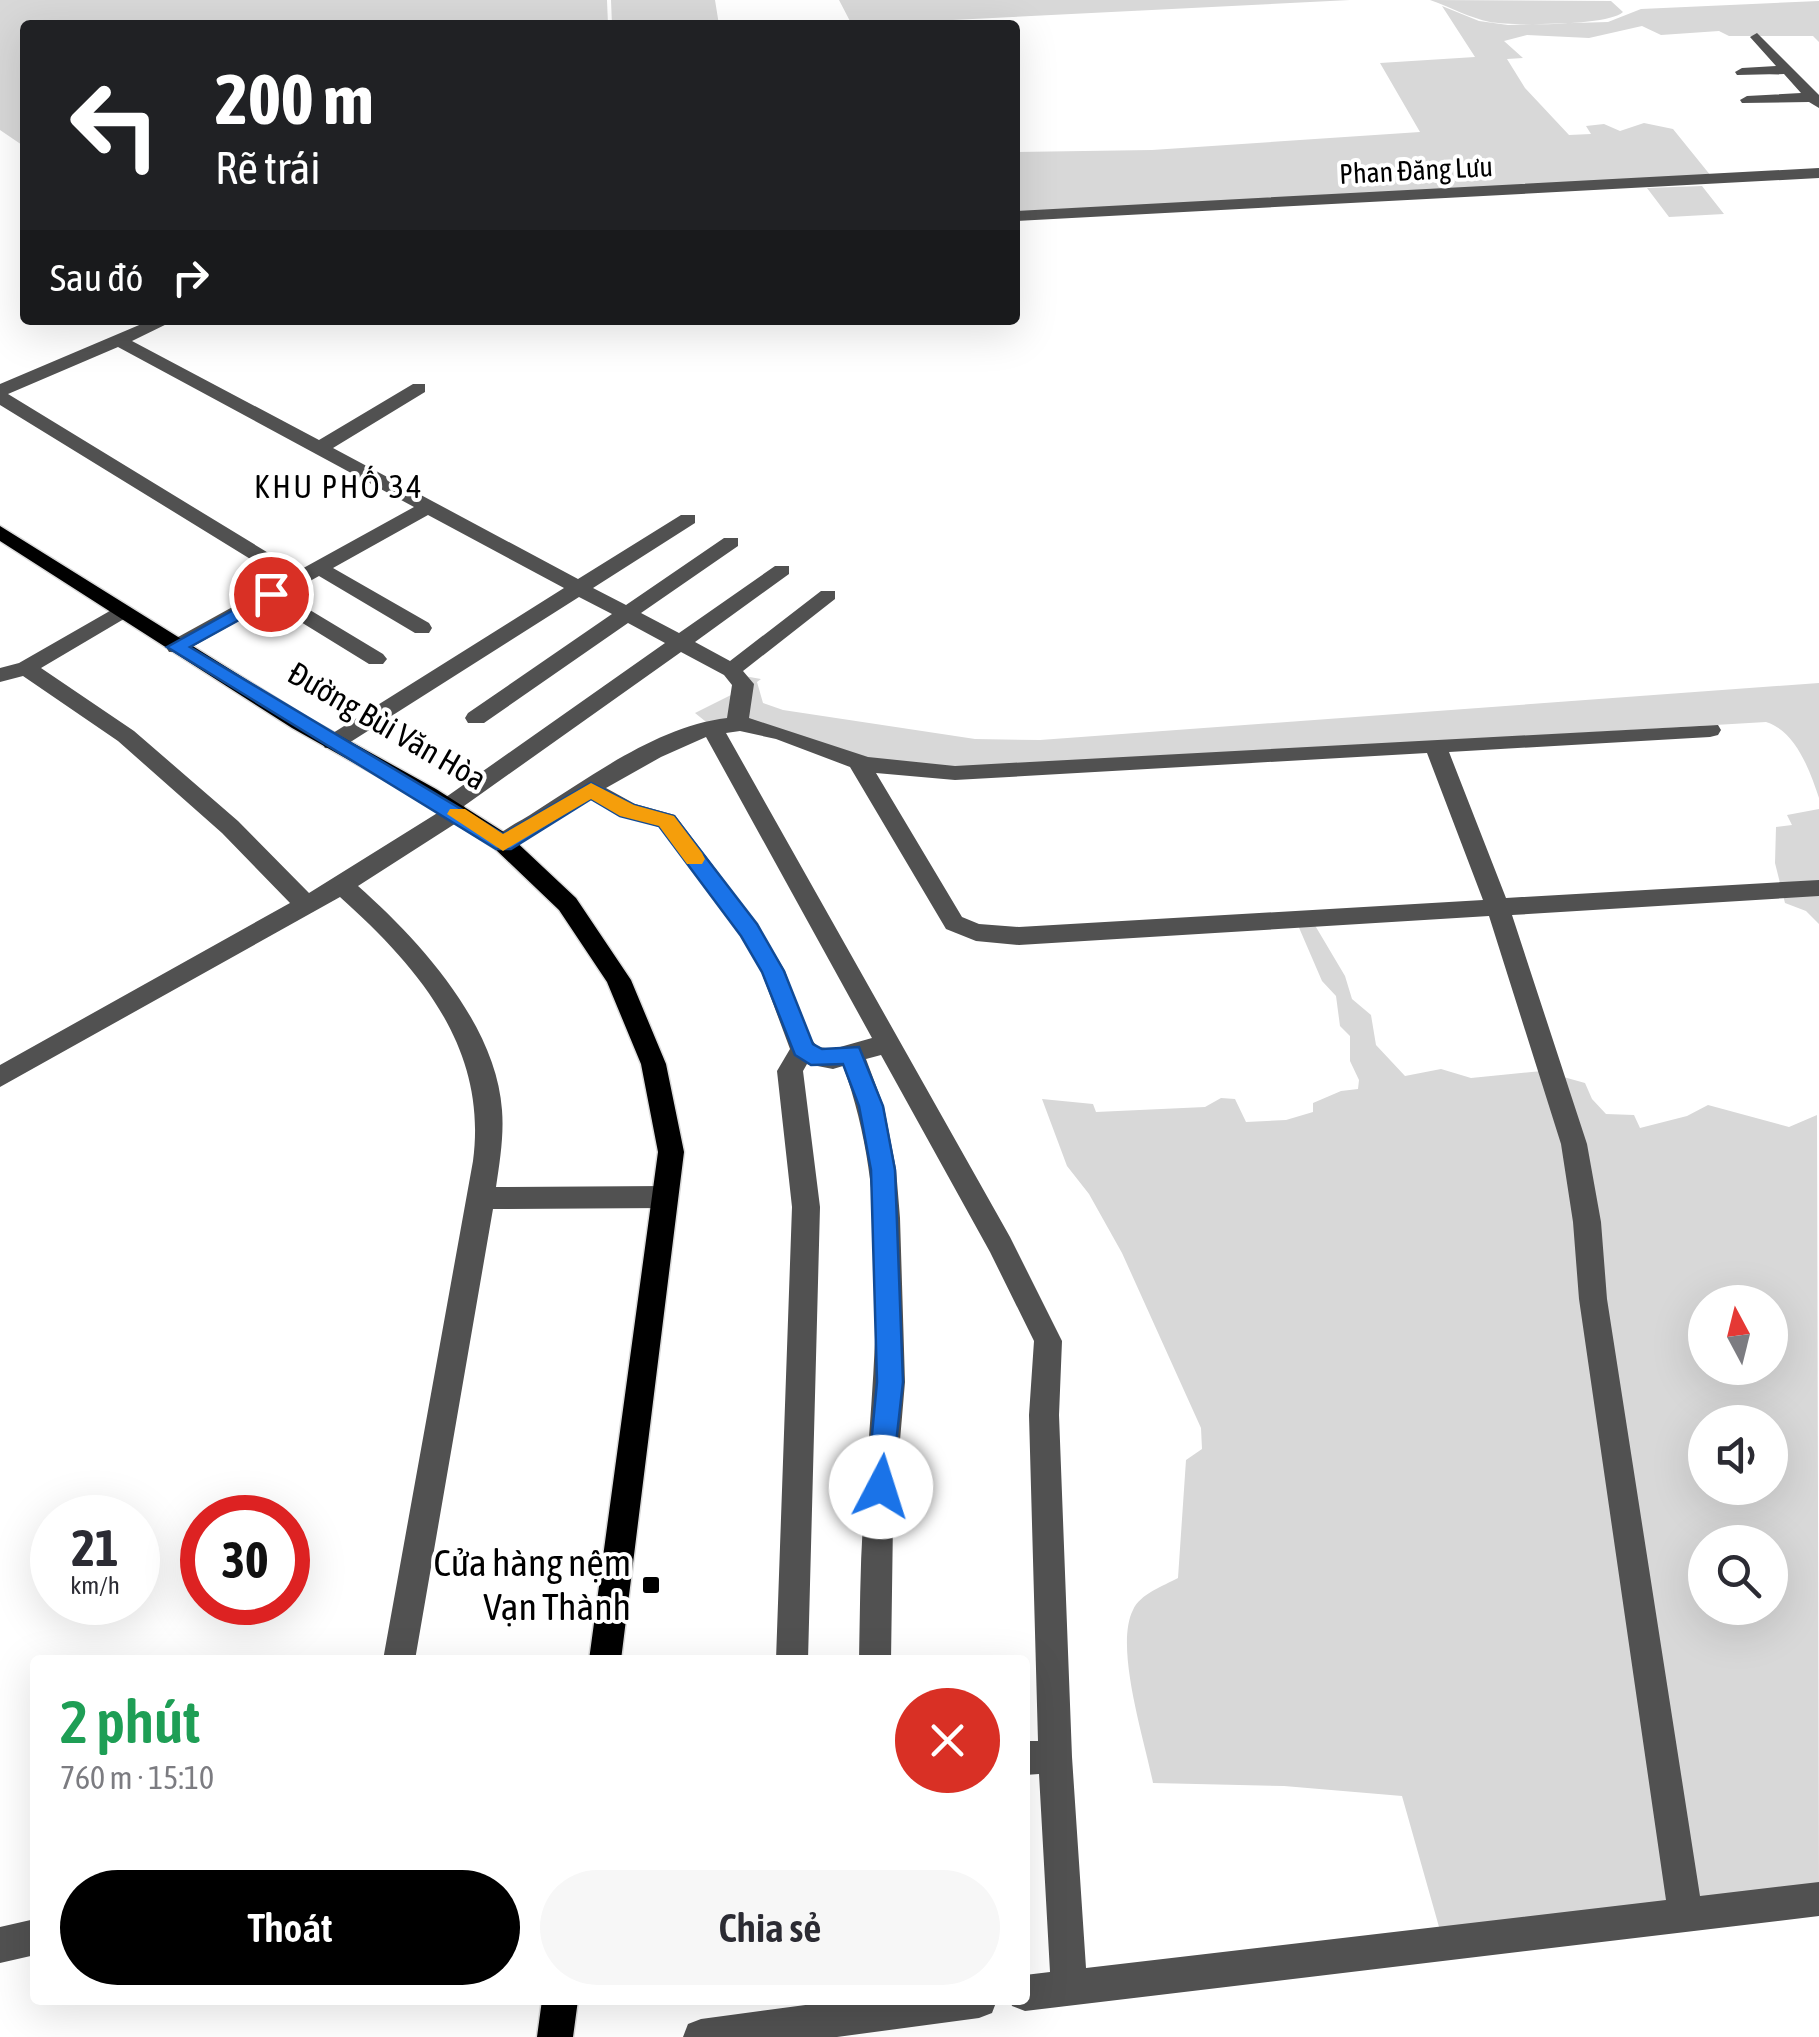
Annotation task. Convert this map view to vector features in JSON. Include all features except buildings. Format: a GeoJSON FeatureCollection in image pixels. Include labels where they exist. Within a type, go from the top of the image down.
{"type":"FeatureCollection","features":[{"type":"Feature","properties":{"kind":"main road","name":"Đường Bùi Văn Hòa"},"geometry":{"type":"LineString","coordinates":[[0,532],[176,647],[503,844],[575,913],[626,996],[643,1032],[667,1108],[671,1152],[606,1655]]}},
{"type":"Feature","properties":{"kind":"main road"},"geometry":{"type":"LineString","coordinates":[[554,2037],[559,2005]]}},
{"type":"Feature","properties":{"kind":"street"},"geometry":{"type":"LineString","coordinates":[[1756,37],[1816,100]]}},
{"type":"Feature","properties":{"kind":"street"},"geometry":{"type":"LineString","coordinates":[[1742,72],[1787,70]]}},
{"type":"Feature","properties":{"kind":"street"},"geometry":{"type":"LineString","coordinates":[[1746,100],[1816,100]]}},
{"type":"Feature","properties":{"kind":"street","name":"Phan Đăng Lưu"},"geometry":{"type":"LineString","coordinates":[[1020,216],[1819,174]]}},
{"type":"Feature","properties":{"kind":"street"},"geometry":{"type":"LineString","coordinates":[[0,380],[132,325]]}},
{"type":"Feature","properties":{"kind":"street"},"geometry":{"type":"LineString","coordinates":[[0,394],[154,325]]}},
{"type":"Feature","properties":{"kind":"street"},"geometry":{"type":"LineString","coordinates":[[118,340],[730,670],[743,684],[724,726]]}},
{"type":"Feature","properties":{"kind":"street"},"geometry":{"type":"LineString","coordinates":[[321,447],[420,388]]}},
{"type":"Feature","properties":{"kind":"street"},"geometry":{"type":"LineString","coordinates":[[0,394],[298,580]]}},
{"type":"Feature","properties":{"kind":"street"},"geometry":{"type":"LineString","coordinates":[[176,647],[430,506]]}},
{"type":"Feature","properties":{"kind":"street"},"geometry":{"type":"LineString","coordinates":[[333,743],[688,519]]}},
{"type":"Feature","properties":{"kind":"street"},"geometry":{"type":"LineString","coordinates":[[476,718],[731,542]]}},
{"type":"Feature","properties":{"kind":"street"},"geometry":{"type":"LineString","coordinates":[[319,568],[422,628]]}},
{"type":"Feature","properties":{"kind":"street"},"geometry":{"type":"LineString","coordinates":[[0,1077],[342,885],[452,810],[782,570]]}},
{"type":"Feature","properties":{"kind":"street"},"geometry":{"type":"LineString","coordinates":[[271,594],[376,660]]}},
{"type":"Feature","properties":{"kind":"street"},"geometry":{"type":"LineString","coordinates":[[730,670],[828,595]]}},
{"type":"Feature","properties":{"kind":"street"},"geometry":{"type":"LineString","coordinates":[[0,675],[26,668],[122,612]]}},
{"type":"Feature","properties":{"kind":"street"},"geometry":{"type":"LineString","coordinates":[[26,668],[139,747],[230,827],[306,905]]}},
{"type":"Feature","properties":{"kind":"street"},"geometry":{"type":"LineString","coordinates":[[724,726],[888,1044],[1000,1245],[1048,1341],[1040,1758],[1068,1987]]}},
{"type":"Feature","properties":{"kind":"street"},"geometry":{"type":"LineString","coordinates":[[503,844],[663,748],[724,726],[760,728],[858,761],[954,773],[1710,730]]}},
{"type":"Feature","properties":{"kind":"street"},"geometry":{"type":"LineString","coordinates":[[1436,746],[1498,907],[1574,1144],[1587,1222],[1593,1299],[1686,1915]]}},
{"type":"Feature","properties":{"kind":"street"},"geometry":{"type":"LineString","coordinates":[[858,761],[954,923],[976,932],[1019,936],[1819,888]]}},
{"type":"Feature","properties":{"kind":"street"},"geometry":{"type":"LineString","coordinates":[[591,790],[627,810],[666,821],[749,930],[773,971],[804,1049],[811,1056],[850,1054],[888,1044]]}},
{"type":"Feature","properties":{"kind":"street"},"geometry":{"type":"LineString","coordinates":[[342,885],[403,938],[430,970],[460,1020],[488,1098],[488,1144],[481,1198],[399,1655]]}},
{"type":"Feature","properties":{"kind":"street"},"geometry":{"type":"LineString","coordinates":[[792,1655],[806,1206],[790,1070],[804,1049]]}},
{"type":"Feature","properties":{"kind":"street"},"geometry":{"type":"LineString","coordinates":[[850,1054],[871,1106],[883,1170],[886,1218],[890,1382],[878,1522],[875,1655]]}},
{"type":"Feature","properties":{"kind":"street"},"geometry":{"type":"LineString","coordinates":[[481,1198],[666,1198]]}},
{"type":"Feature","properties":{"kind":"street"},"geometry":{"type":"LineString","coordinates":[[1030,1993],[1819,1900]]}},
{"type":"Feature","properties":{"kind":"street"},"geometry":{"type":"LineString","coordinates":[[0,1944],[30,1938]]}},
{"type":"Feature","properties":{"kind":"street"},"geometry":{"type":"LineString","coordinates":[[701,2037],[939,2005]]}},
{"type":"Feature","properties":{"kind":"shaded area"},"geometry":{"type":"Polygon","coordinates":[[[0,0],[607,0],[608,20],[20,20],[20,144],[0,130],[0,0]]]}},
{"type":"Feature","properties":{"kind":"shaded area"},"geometry":{"type":"Polygon","coordinates":[[[611,0],[715,0],[718,20],[612,20],[611,0]]]}},
{"type":"Feature","properties":{"kind":"shaded area"},"geometry":{"type":"Polygon","coordinates":[[[839,0],[1350,0],[952,20],[849,20],[839,0]]]}},
{"type":"Feature","properties":{"kind":"shaded area"},"geometry":{"type":"Polygon","coordinates":[[[1430,0],[1611,1],[1623,12],[1580,22],[1502,23],[1475,18],[1430,0]]]}},
{"type":"Feature","properties":{"kind":"shaded area"},"geometry":{"type":"Polygon","coordinates":[[[1819,1],[1819,42],[1813,36],[1729,36],[1719,31],[1661,35],[1642,26],[1589,38],[1527,35],[1504,41],[1523,58],[1507,59],[1525,88],[1569,135],[1591,134],[1586,126],[1604,124],[1620,131],[1644,123],[1673,129],[1711,176],[1020,214],[1020,152],[1152,150],[1420,132],[1380,63],[1475,57],[1442,6],[1479,21],[1508,25],[1608,22],[1641,9],[1819,1]]]}},
{"type":"Feature","properties":{"kind":"shaded area"},"geometry":{"type":"Polygon","coordinates":[[[1702,186],[1724,214],[1669,217],[1647,188],[1702,186]]]}},
{"type":"Feature","properties":{"kind":"shaded area"},"geometry":{"type":"Polygon","coordinates":[[[744,676],[761,679],[757,682],[763,703],[783,710],[975,739],[1040,740],[1819,683],[1819,798],[1794,743],[1766,722],[953,770],[892,765],[763,725],[710,725],[695,713],[747,687],[744,676]]]}},
{"type":"Feature","properties":{"kind":"shaded area"},"geometry":{"type":"Polygon","coordinates":[[[1819,809],[1819,924],[1806,911],[1785,903],[1775,863],[1776,827],[1792,825],[1787,815],[1819,809]]]}},
{"type":"Feature","properties":{"kind":"shaded area"},"geometry":{"type":"Polygon","coordinates":[[[1313,922],[1345,976],[1352,999],[1371,1015],[1376,1045],[1405,1076],[1441,1069],[1471,1078],[1542,1071],[1585,1083],[1592,1099],[1606,1114],[1634,1115],[1640,1128],[1687,1116],[1708,1105],[1789,1127],[1817,1115],[1819,1891],[1441,1934],[1402,1796],[1284,1786],[1153,1783],[1129,1670],[1128,1626],[1141,1599],[1178,1578],[1186,1460],[1202,1449],[1201,1428],[1122,1253],[1089,1194],[1067,1166],[1042,1099],[1093,1104],[1096,1112],[1205,1107],[1221,1098],[1235,1099],[1246,1122],[1286,1120],[1313,1112],[1313,1103],[1341,1091],[1358,1089],[1359,1080],[1350,1061],[1350,1036],[1340,1026],[1336,996],[1322,981],[1297,923],[1313,922]]]}},
{"type":"Feature","properties":{"kind":"slow traffic"},"geometry":{"type":"LineString","coordinates":[[458,814],[503,844],[591,790],[627,810],[666,821],[695,859]]}},
{"type":"Feature","properties":{"kind":"place","name":"Cửa hàng nệm Vạn Thành"},"geometry":{"type":"Point","coordinates":[651,1585]}},
{"type":"Feature","properties":{"kind":"district","name":"KHU PHỐ 34"},"geometry":{"type":"Point","coordinates":[339,487]}},
{"type":"Feature","properties":{"kind":"route"},"geometry":{"type":"LineString","coordinates":[[271,594],[176,647],[503,844],[591,790],[627,810],[666,821],[749,930],[773,971],[804,1049],[811,1056],[822,1058],[850,1054],[871,1106],[883,1170],[890,1382],[881,1487]]}}]}
